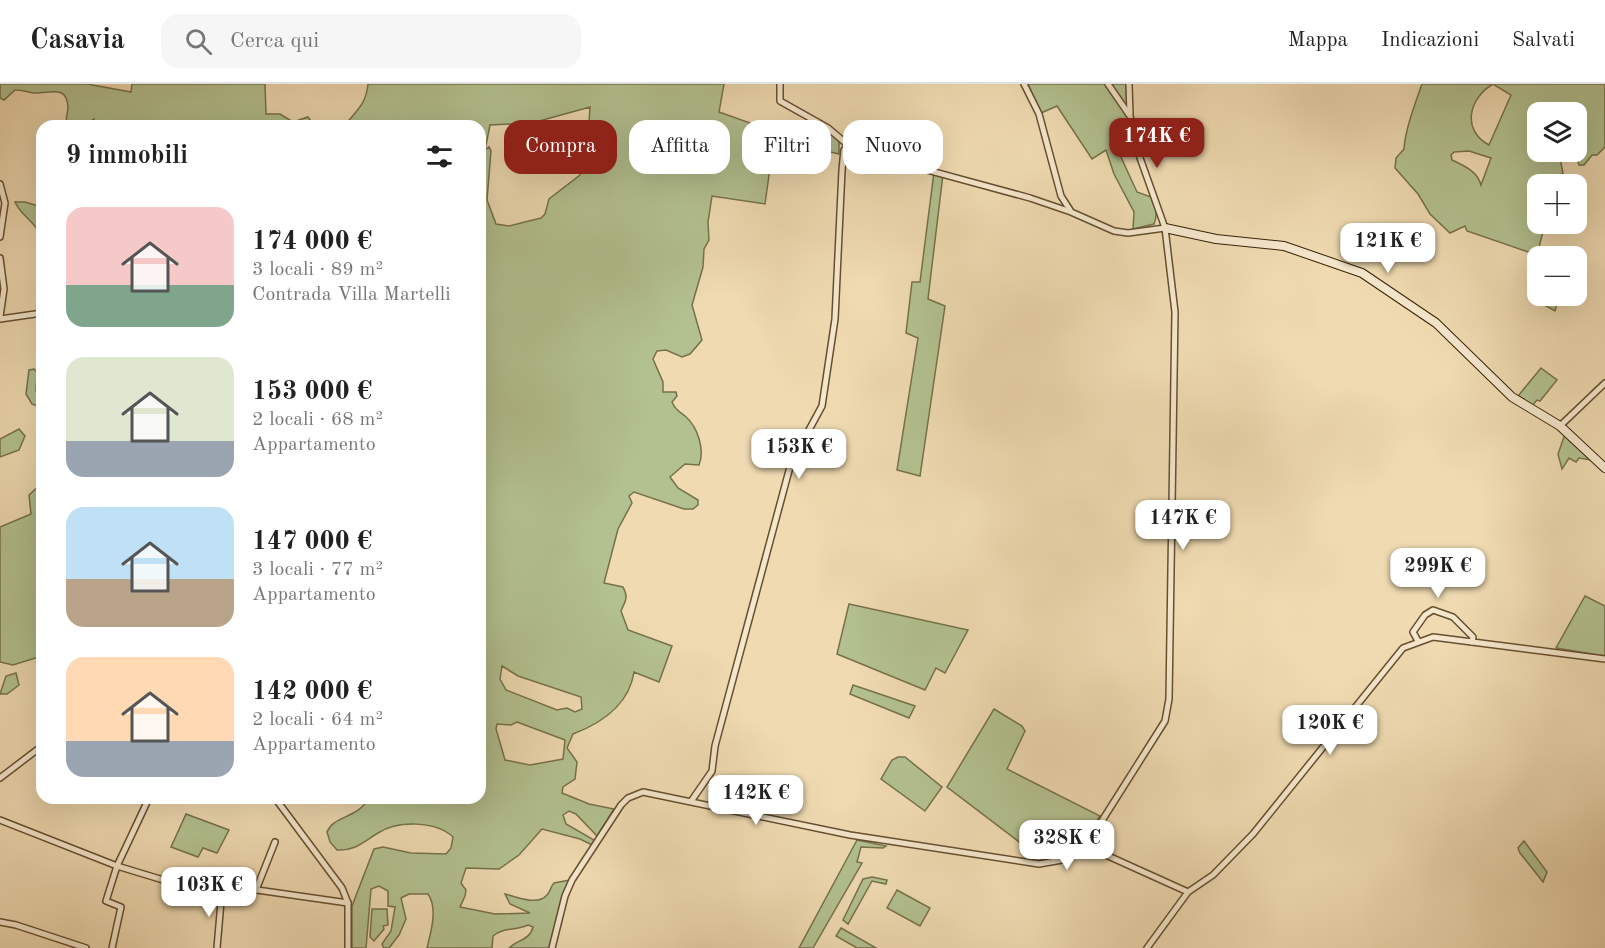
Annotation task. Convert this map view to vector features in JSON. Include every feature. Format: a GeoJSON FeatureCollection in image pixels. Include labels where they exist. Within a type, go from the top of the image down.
{"type":"FeatureCollection","features":[{"type":"Feature","properties":{"kind":"street"},"geometry":{"type":"LineString","coordinates":[[780,84],[780,100],[828,128],[843,141]]}},
{"type":"Feature","properties":{"kind":"street"},"geometry":{"type":"LineString","coordinates":[[1024,84],[1039,114],[1060,196],[1071,212]]}},
{"type":"Feature","properties":{"kind":"street"},"geometry":{"type":"LineString","coordinates":[[1108,84],[1130,116]]}},
{"type":"Feature","properties":{"kind":"street"},"geometry":{"type":"LineString","coordinates":[[552,948],[565,897],[573,880],[621,805],[628,798],[643,792],[692,800],[850,835],[1039,864],[1062,860],[1086,846],[1165,721],[1169,699],[1175,312],[1166,228],[1139,155],[1130,116],[1129,84]]}},
{"type":"Feature","properties":{"kind":"street"},"geometry":{"type":"LineString","coordinates":[[692,800],[712,771],[715,746],[791,463],[822,406],[835,320],[843,157]]}},
{"type":"Feature","properties":{"kind":"street"},"geometry":{"type":"LineString","coordinates":[[943,173],[1071,212],[1114,231],[1128,233],[1166,228],[1216,239],[1284,246],[1362,273],[1436,323],[1512,397],[1560,426],[1605,468]]}},
{"type":"Feature","properties":{"kind":"street"},"geometry":{"type":"LineString","coordinates":[[0,184],[5,202],[0,237]]}},
{"type":"Feature","properties":{"kind":"street"},"geometry":{"type":"LineString","coordinates":[[0,258],[4,289],[0,318],[36,315]]}},
{"type":"Feature","properties":{"kind":"street"},"geometry":{"type":"LineString","coordinates":[[1560,426],[1605,383]]}},
{"type":"Feature","properties":{"kind":"street"},"geometry":{"type":"LineString","coordinates":[[1418,641],[1413,632],[1416,625],[1433,610],[1454,617],[1473,637],[1472,642]]}},
{"type":"Feature","properties":{"kind":"street"},"geometry":{"type":"LineString","coordinates":[[1147,948],[1188,892],[1213,875],[1253,834],[1403,648],[1433,637],[1605,660]]}},
{"type":"Feature","properties":{"kind":"street"},"geometry":{"type":"LineString","coordinates":[[0,778],[36,751]]}},
{"type":"Feature","properties":{"kind":"street"},"geometry":{"type":"LineString","coordinates":[[112,948],[121,907],[106,901],[117,866],[146,804]]}},
{"type":"Feature","properties":{"kind":"street"},"geometry":{"type":"LineString","coordinates":[[280,804],[333,872],[348,903],[348,948]]}},
{"type":"Feature","properties":{"kind":"street"},"geometry":{"type":"LineString","coordinates":[[0,820],[117,866],[193,889],[256,890],[348,903]]}},
{"type":"Feature","properties":{"kind":"street"},"geometry":{"type":"LineString","coordinates":[[256,890],[275,842]]}},
{"type":"Feature","properties":{"kind":"street"},"geometry":{"type":"LineString","coordinates":[[1086,846],[1188,892]]}},
{"type":"Feature","properties":{"kind":"street"},"geometry":{"type":"LineString","coordinates":[[218,948],[222,890]]}},
{"type":"Feature","properties":{"kind":"street"},"geometry":{"type":"LineString","coordinates":[[0,922],[86,948]]}},
{"type":"Feature","properties":{"kind":"street"},"geometry":{"type":"LineString","coordinates":[[63,948],[65,941]]}},
{"type":"Feature","properties":{"kind":"green space"},"geometry":{"type":"Polygon","coordinates":[[[0,84],[87,84],[131,92],[132,84],[265,84],[266,114],[280,114],[290,120],[66,120],[67,100],[61,93],[15,90],[4,100],[0,98],[0,84]]]}},
{"type":"Feature","properties":{"kind":"green space"},"geometry":{"type":"Polygon","coordinates":[[[368,84],[724,84],[719,112],[742,120],[742,174],[769,174],[765,204],[712,196],[708,222],[709,240],[704,249],[703,267],[692,305],[702,340],[690,354],[682,357],[666,350],[657,351],[653,359],[663,382],[663,392],[676,392],[677,396],[672,402],[673,405],[690,421],[697,432],[701,446],[699,465],[685,464],[670,477],[678,488],[698,500],[698,505],[693,509],[684,509],[634,492],[629,496],[632,503],[618,529],[604,583],[623,587],[626,597],[621,611],[628,630],[672,646],[659,682],[634,672],[631,684],[620,703],[604,718],[573,734],[567,748],[577,762],[575,779],[563,787],[562,793],[589,804],[614,809],[597,836],[576,814],[569,811],[563,815],[566,824],[594,840],[592,845],[580,839],[542,829],[519,855],[499,869],[466,868],[461,883],[466,890],[460,907],[495,914],[530,913],[510,904],[505,894],[527,900],[538,900],[547,895],[554,883],[570,880],[560,906],[549,948],[509,948],[529,935],[533,927],[528,925],[497,933],[493,936],[492,948],[427,948],[433,920],[431,900],[428,894],[409,894],[401,898],[406,919],[399,935],[389,948],[384,948],[382,944],[391,931],[395,907],[388,906],[388,891],[379,886],[371,889],[366,948],[352,948],[352,906],[374,849],[383,847],[411,853],[446,854],[451,848],[453,837],[427,825],[406,824],[386,829],[354,847],[337,850],[330,842],[327,832],[335,822],[365,804],[486,804],[486,149],[489,147],[491,151],[487,200],[496,224],[509,226],[541,218],[545,214],[549,199],[580,174],[617,174],[617,120],[589,120],[590,107],[543,120],[504,120],[504,124],[490,125],[486,145],[486,120],[349,120],[360,107],[368,84]],[[502,666],[500,679],[506,690],[557,710],[567,708],[575,712],[582,709],[581,697],[518,676],[502,666]],[[517,722],[511,725],[497,724],[496,729],[505,760],[530,765],[563,759],[565,740],[517,722]]]}},
{"type":"Feature","properties":{"kind":"green space"},"geometry":{"type":"Polygon","coordinates":[[[1028,84],[1126,84],[1128,121],[1134,144],[1123,149],[1120,155],[1137,192],[1151,197],[1156,210],[1154,224],[1133,229],[1134,212],[1114,174],[1106,150],[1092,159],[1057,106],[1041,113],[1028,84]]]}},
{"type":"Feature","properties":{"kind":"green space"},"geometry":{"type":"Polygon","coordinates":[[[1422,84],[1493,84],[1605,84],[1605,147],[1587,161],[1587,102],[1527,102],[1527,162],[1561,162],[1563,174],[1527,174],[1527,234],[1542,234],[1539,246],[1527,246],[1527,252],[1467,231],[1465,226],[1450,233],[1430,214],[1418,194],[1395,168],[1396,158],[1404,149],[1408,125],[1422,84]],[[1493,84],[1478,97],[1474,105],[1471,114],[1474,131],[1489,145],[1511,95],[1493,84]],[[1469,151],[1454,152],[1451,155],[1452,160],[1474,173],[1481,185],[1491,158],[1469,151]]]}},
{"type":"Feature","properties":{"kind":"green space"},"geometry":{"type":"Polygon","coordinates":[[[831,134],[839,141],[839,154],[831,152],[831,134]]]}},
{"type":"Feature","properties":{"kind":"green space"},"geometry":{"type":"Polygon","coordinates":[[[934,174],[943,174],[928,299],[945,306],[920,476],[897,470],[918,338],[906,333],[912,282],[920,282],[934,174]]]}},
{"type":"Feature","properties":{"kind":"green space"},"geometry":{"type":"Polygon","coordinates":[[[15,202],[36,205],[36,228],[35,226],[15,202]]]}},
{"type":"Feature","properties":{"kind":"green space"},"geometry":{"type":"Polygon","coordinates":[[[1546,306],[1556,306],[1555,311],[1546,306]]]}},
{"type":"Feature","properties":{"kind":"green space"},"geometry":{"type":"Polygon","coordinates":[[[1541,368],[1557,380],[1540,401],[1537,400],[1532,406],[1518,396],[1541,368]]]}},
{"type":"Feature","properties":{"kind":"green space"},"geometry":{"type":"Polygon","coordinates":[[[29,370],[36,371],[36,406],[32,404],[26,394],[29,370]]]}},
{"type":"Feature","properties":{"kind":"green space"},"geometry":{"type":"Polygon","coordinates":[[[19,429],[25,436],[19,450],[0,457],[0,439],[19,429]]]}},
{"type":"Feature","properties":{"kind":"green space"},"geometry":{"type":"Polygon","coordinates":[[[1565,434],[1591,460],[1579,458],[1576,462],[1569,458],[1562,469],[1558,454],[1565,434]]]}},
{"type":"Feature","properties":{"kind":"green space"},"geometry":{"type":"Polygon","coordinates":[[[36,489],[36,658],[13,665],[0,662],[0,527],[31,514],[29,495],[36,489]]]}},
{"type":"Feature","properties":{"kind":"green space"},"geometry":{"type":"Polygon","coordinates":[[[1585,596],[1605,606],[1605,656],[1556,648],[1585,596]]]}},
{"type":"Feature","properties":{"kind":"green space"},"geometry":{"type":"Polygon","coordinates":[[[849,604],[968,630],[945,673],[936,668],[925,690],[837,654],[849,604]]]}},
{"type":"Feature","properties":{"kind":"green space"},"geometry":{"type":"Polygon","coordinates":[[[16,673],[19,685],[7,694],[0,694],[6,676],[16,673]]]}},
{"type":"Feature","properties":{"kind":"green space"},"geometry":{"type":"Polygon","coordinates":[[[853,685],[915,706],[909,718],[850,694],[853,685]]]}},
{"type":"Feature","properties":{"kind":"green space"},"geometry":{"type":"Polygon","coordinates":[[[994,709],[1022,726],[1025,731],[1007,769],[1100,816],[1077,846],[1062,856],[1043,860],[947,787],[994,709]]]}},
{"type":"Feature","properties":{"kind":"green space"},"geometry":{"type":"Polygon","coordinates":[[[905,757],[942,787],[925,811],[881,779],[892,760],[905,757]]]}},
{"type":"Feature","properties":{"kind":"green space"},"geometry":{"type":"Polygon","coordinates":[[[186,814],[229,830],[217,853],[203,848],[198,857],[171,847],[186,814]]]}},
{"type":"Feature","properties":{"kind":"green space"},"geometry":{"type":"Polygon","coordinates":[[[857,840],[886,846],[883,848],[861,847],[857,862],[862,863],[813,948],[799,948],[857,840]]]}},
{"type":"Feature","properties":{"kind":"green space"},"geometry":{"type":"Polygon","coordinates":[[[1524,841],[1547,872],[1543,882],[1520,853],[1518,848],[1524,841]]]}},
{"type":"Feature","properties":{"kind":"green space"},"geometry":{"type":"Polygon","coordinates":[[[872,877],[887,880],[886,884],[872,881],[848,924],[843,920],[863,879],[872,877]]]}},
{"type":"Feature","properties":{"kind":"green space"},"geometry":{"type":"Polygon","coordinates":[[[897,890],[930,908],[920,926],[887,908],[897,890]]]}},
{"type":"Feature","properties":{"kind":"green space"},"geometry":{"type":"Polygon","coordinates":[[[372,909],[387,909],[388,925],[383,926],[384,929],[374,941],[370,937],[372,909]]]}},
{"type":"Feature","properties":{"kind":"green space"},"geometry":{"type":"Polygon","coordinates":[[[841,928],[876,948],[857,948],[836,936],[841,928]]]}}]}
